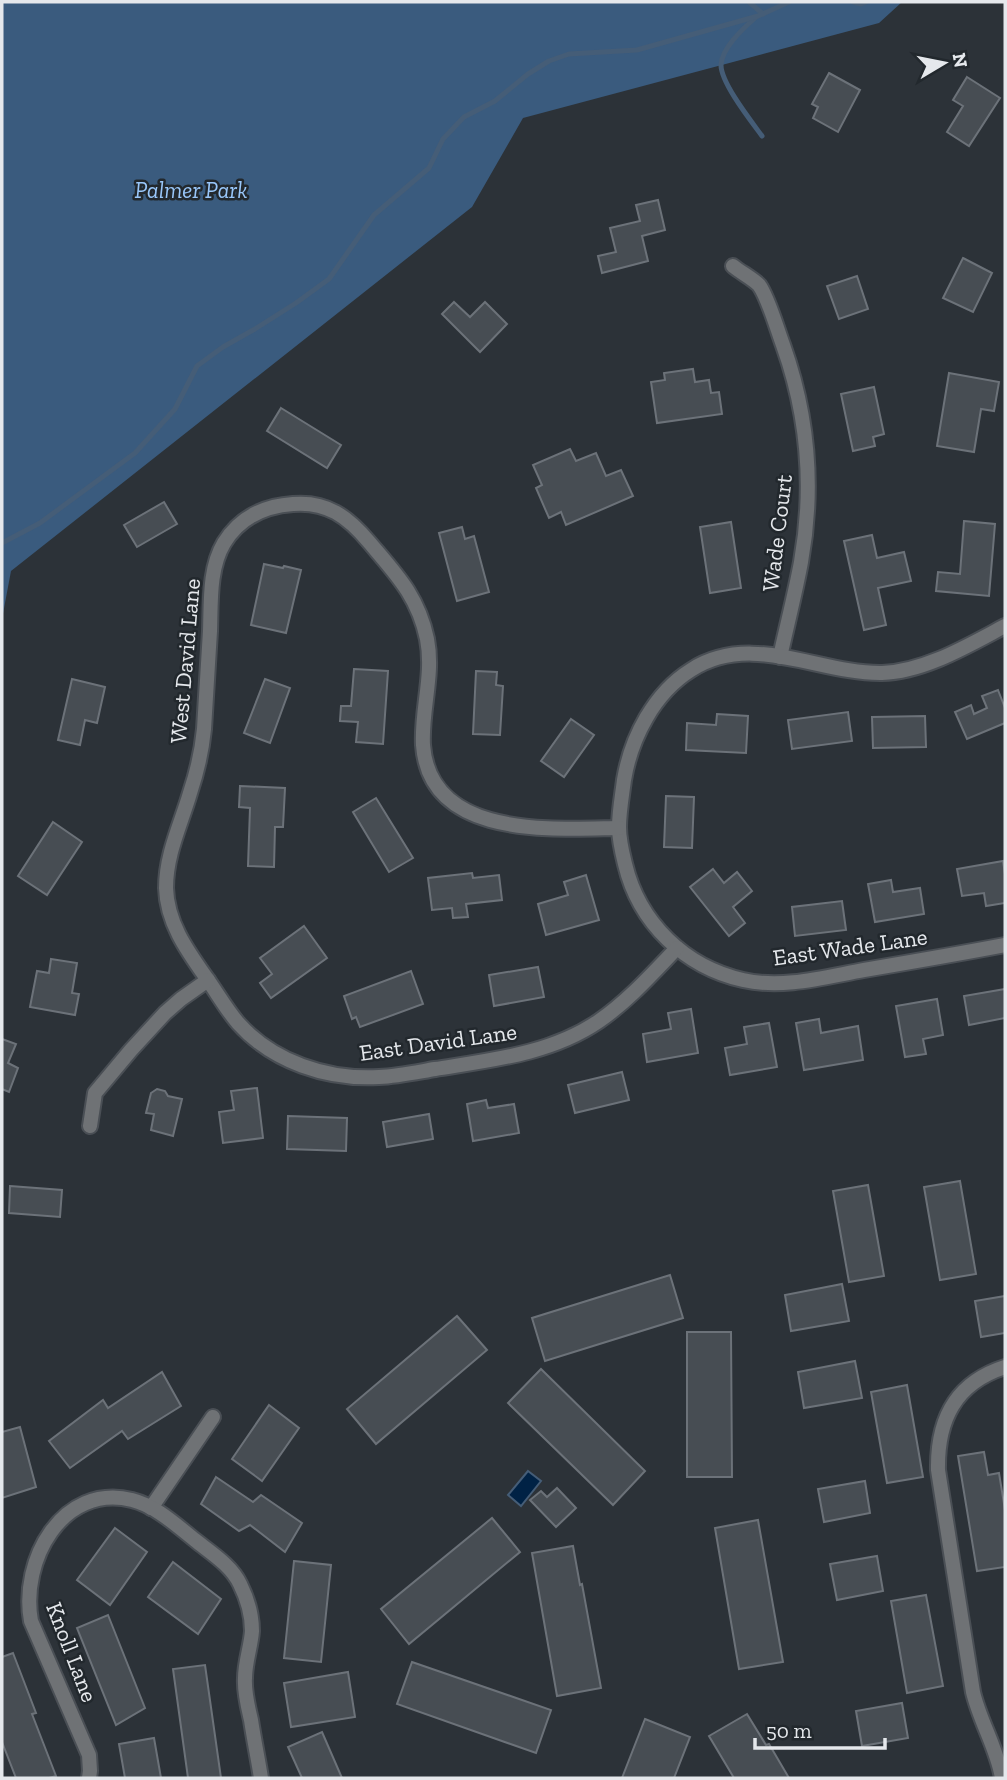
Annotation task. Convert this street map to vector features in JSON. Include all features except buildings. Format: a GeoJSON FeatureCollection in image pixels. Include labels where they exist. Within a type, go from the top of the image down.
{"type":"FeatureCollection","features":[{"type":"Feature","properties":{"kind":"street","name":"Wade Court"},"geometry":{"type":"LineString","coordinates":[[733,266],[758,285],[767,303],[795,380],[807,453],[806,513],[801,561],[780,657]]}},
{"type":"Feature","properties":{"kind":"street","name":"West David Lane"},"geometry":{"type":"LineString","coordinates":[[208,980],[185,949],[177,933],[166,894],[167,874],[169,857],[191,790],[203,734],[216,564],[232,531],[259,511],[292,504],[309,503],[327,507],[356,527],[404,583],[427,638],[429,655],[423,743],[426,763],[433,779],[453,805],[482,818],[522,825],[563,829],[619,828]]}},
{"type":"Feature","properties":{"kind":"street","name":"East Wade Lane"},"geometry":{"type":"LineString","coordinates":[[1005,626],[958,651],[904,670],[860,672],[757,653],[714,659],[691,669],[657,700],[632,746],[625,774],[619,828],[621,847],[633,889],[658,930],[696,962],[729,976],[747,981],[785,983],[1005,945]]}},
{"type":"Feature","properties":{"kind":"street","name":"East David Lane"},"geometry":{"type":"LineString","coordinates":[[208,980],[237,1022],[270,1051],[328,1073],[376,1077],[512,1056],[537,1050],[581,1033],[617,1007],[677,948]]}},
{"type":"Feature","properties":{"kind":"street"},"geometry":{"type":"LineString","coordinates":[[90,1126],[95,1093],[165,1013],[208,980]]}},
{"type":"Feature","properties":{"kind":"street"},"geometry":{"type":"LineString","coordinates":[[1002,1778],[995,1747],[973,1692],[937,1452],[940,1434],[955,1402],[979,1379],[1005,1367]]}},
{"type":"Feature","properties":{"kind":"street"},"geometry":{"type":"LineString","coordinates":[[151,1508],[214,1417]]}},
{"type":"Feature","properties":{"kind":"street","name":"Knoll Lane"},"geometry":{"type":"LineString","coordinates":[[89,1778],[89,1755],[31,1621],[28,1605],[32,1570],[46,1538],[68,1512],[84,1503],[115,1498],[133,1500],[167,1518],[230,1568],[239,1582],[251,1616],[252,1632],[245,1687],[261,1778]]}},
{"type":"Feature","properties":{"kind":"green space","name":"Palmer Park"},"geometry":{"type":"Polygon","coordinates":[[[2,2],[902,2],[879,23],[523,118],[472,207],[11,571],[2,619],[2,2]]]}},
{"type":"Feature","properties":{"kind":"shaded area"},"geometry":{"type":"Polygon","coordinates":[[[528,1471],[541,1481],[521,1506],[508,1495],[528,1471]]]}},
{"type":"Feature","properties":{"kind":"waterway"},"geometry":{"type":"LineString","coordinates":[[749,2],[763,14]]}},
{"type":"Feature","properties":{"kind":"waterway"},"geometry":{"type":"LineString","coordinates":[[2,543],[40,523],[135,453],[175,409],[197,366],[329,279],[374,215],[429,168],[443,139],[464,117],[495,101],[549,61],[569,54],[637,50],[758,16],[789,2]]}},
{"type":"Feature","properties":{"kind":"waterway"},"geometry":{"type":"LineString","coordinates":[[853,2],[866,2]]}},
{"type":"Feature","properties":{"kind":"waterway"},"geometry":{"type":"LineString","coordinates":[[756,17],[729,45],[721,65],[731,91],[762,136]]}}]}
